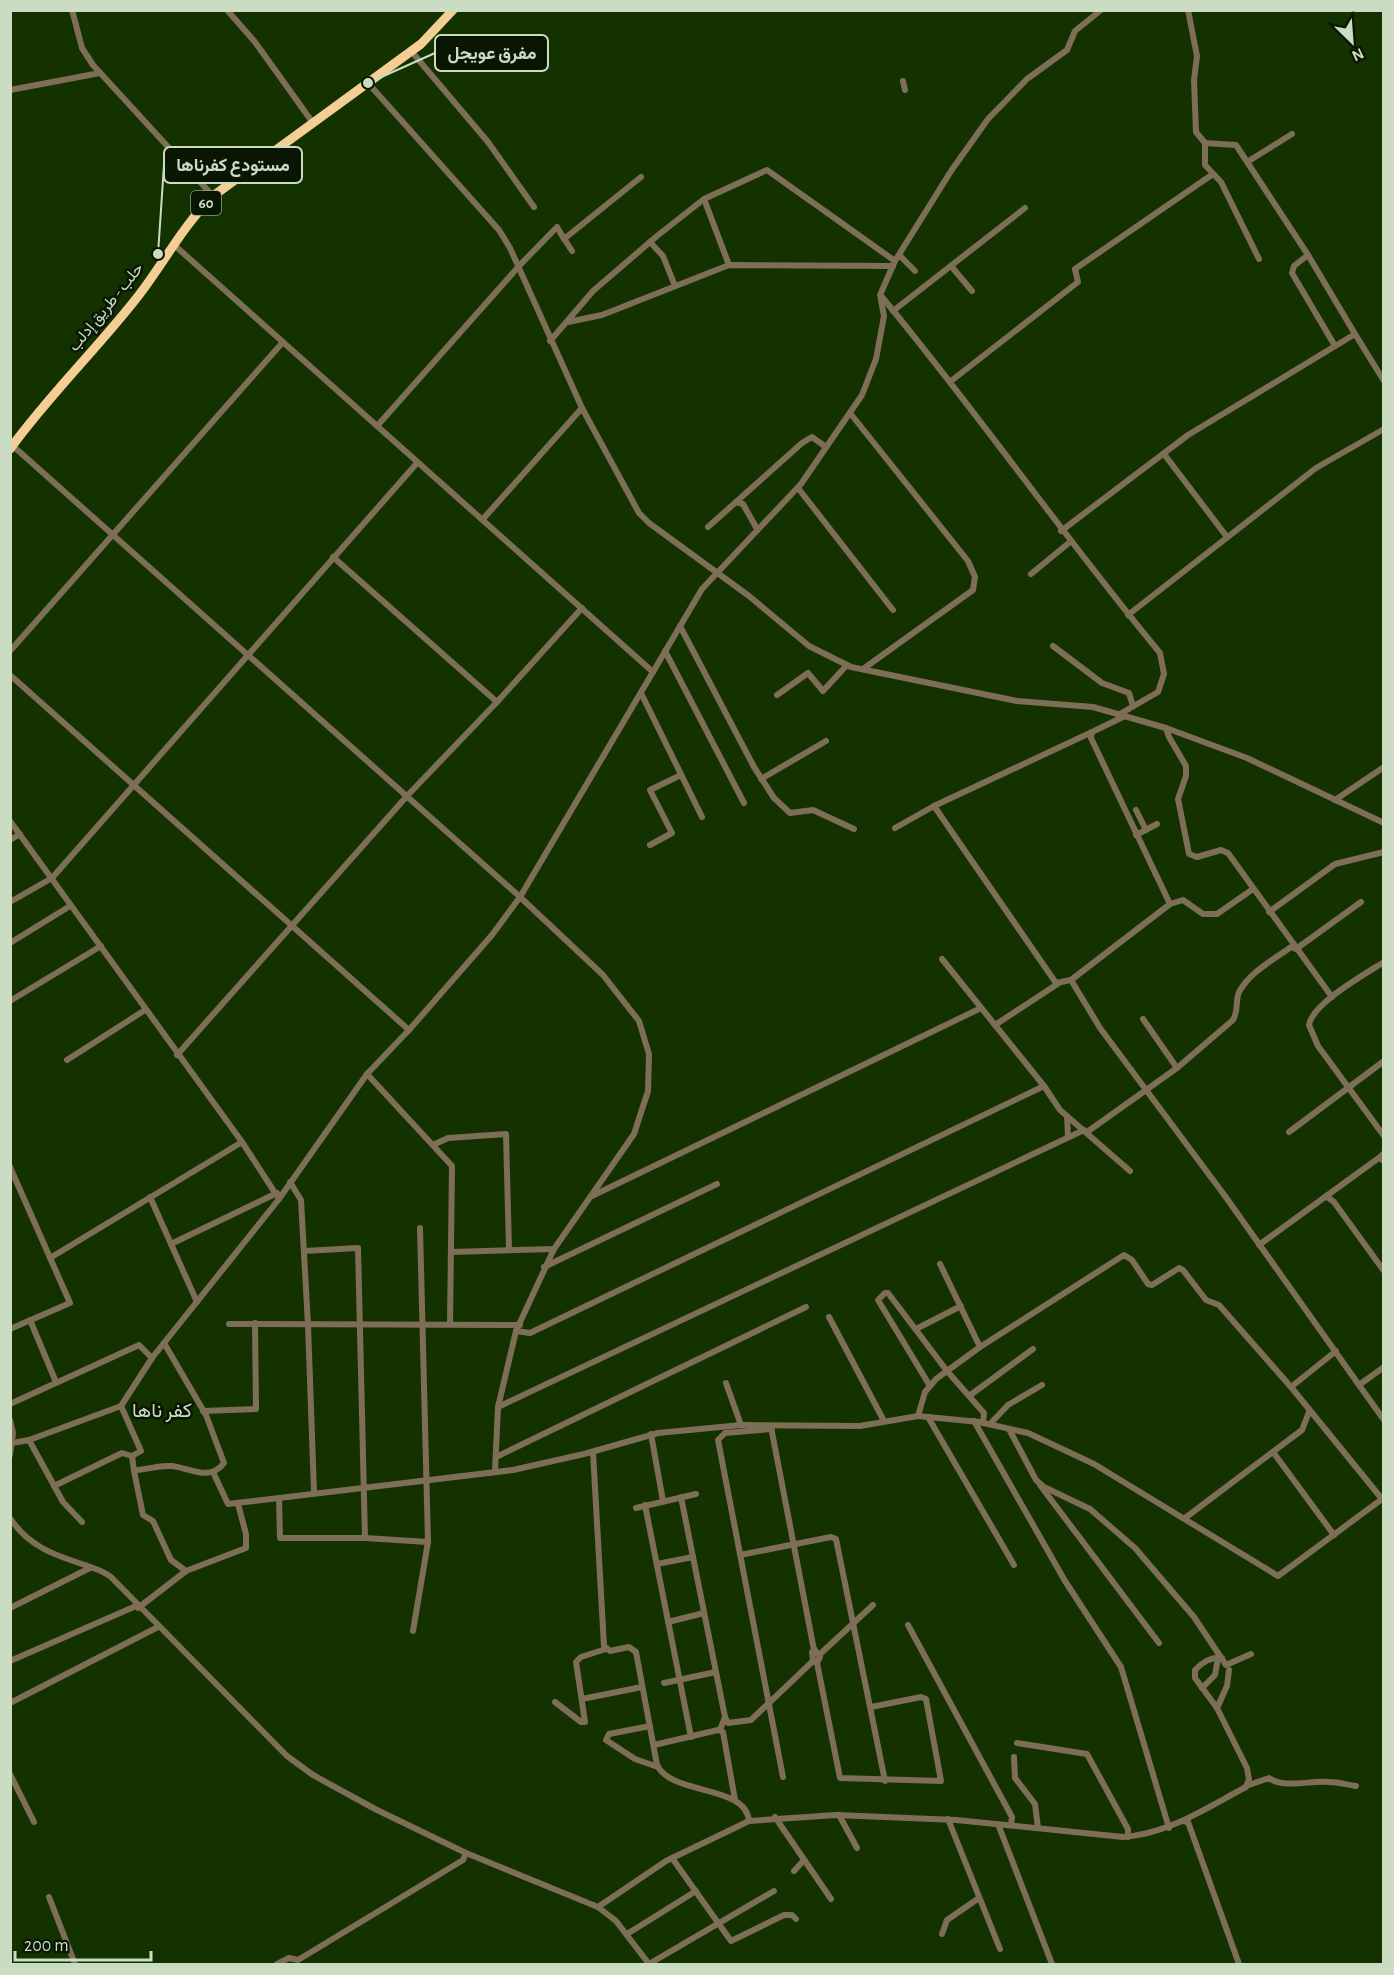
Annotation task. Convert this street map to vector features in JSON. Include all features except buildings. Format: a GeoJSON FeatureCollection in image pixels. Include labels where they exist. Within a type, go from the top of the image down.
{"type":"FeatureCollection","features":[{"type":"Feature","properties":{"kind":"highway","name":"حلب - طريق إدلب"},"geometry":{"type":"LineString","coordinates":[[12,448],[140,294],[190,219],[213,196],[411,51],[453,10]]}},
{"type":"Feature","properties":{"kind":"street"},"geometry":{"type":"LineString","coordinates":[[72,10],[82,48],[100,73],[213,196]]}},
{"type":"Feature","properties":{"kind":"street"},"geometry":{"type":"LineString","coordinates":[[226,10],[255,42],[313,123]]}},
{"type":"Feature","properties":{"kind":"street"},"geometry":{"type":"LineString","coordinates":[[12,1443],[29,1440],[121,1406],[152,1358],[290,1182],[367,1074],[410,1030],[492,934],[520,897],[702,589],[715,572],[798,488],[862,395],[876,359],[884,316],[880,295],[895,260],[951,171],[988,119],[1027,80],[1066,50],[1075,31],[1092,20],[1101,10]]}},
{"type":"Feature","properties":{"kind":"street"},"geometry":{"type":"LineString","coordinates":[[1188,10],[1197,56],[1194,80],[1196,132],[1204,143],[1205,165],[1221,182],[1259,259]]}},
{"type":"Feature","properties":{"kind":"street"},"geometry":{"type":"LineString","coordinates":[[411,51],[488,142],[534,207]]}},
{"type":"Feature","properties":{"kind":"street"},"geometry":{"type":"LineString","coordinates":[[10,90],[100,73]]}},
{"type":"Feature","properties":{"kind":"street"},"geometry":{"type":"LineString","coordinates":[[903,81],[905,90]]}},
{"type":"Feature","properties":{"kind":"street"},"geometry":{"type":"LineString","coordinates":[[368,83],[499,230],[519,266],[550,341],[582,408],[639,513],[809,646],[847,665],[863,669],[1017,701],[1093,707],[1166,728],[1247,758],[1383,823]]}},
{"type":"Feature","properties":{"kind":"street"},"geometry":{"type":"LineString","coordinates":[[1247,162],[1292,134]]}},
{"type":"Feature","properties":{"kind":"street"},"geometry":{"type":"LineString","coordinates":[[1204,143],[1236,145],[1308,255],[1383,381]]}},
{"type":"Feature","properties":{"kind":"street"},"geometry":{"type":"LineString","coordinates":[[550,341],[592,291],[704,199],[767,170],[895,260],[915,271]]}},
{"type":"Feature","properties":{"kind":"street"},"geometry":{"type":"LineString","coordinates":[[951,381],[1078,282],[1075,269],[1212,174]]}},
{"type":"Feature","properties":{"kind":"street"},"geometry":{"type":"LineString","coordinates":[[563,237],[640,177]]}},
{"type":"Feature","properties":{"kind":"street"},"geometry":{"type":"LineString","coordinates":[[704,199],[729,265]]}},
{"type":"Feature","properties":{"kind":"street"},"geometry":{"type":"LineString","coordinates":[[893,311],[1025,208]]}},
{"type":"Feature","properties":{"kind":"street"},"geometry":{"type":"LineString","coordinates":[[378,425],[519,266],[557,227],[572,251]]}},
{"type":"Feature","properties":{"kind":"street"},"geometry":{"type":"LineString","coordinates":[[650,242],[663,256],[675,286]]}},
{"type":"Feature","properties":{"kind":"street"},"geometry":{"type":"LineString","coordinates":[[172,244],[653,672]]}},
{"type":"Feature","properties":{"kind":"street"},"geometry":{"type":"LineString","coordinates":[[1308,255],[1294,266],[1292,273],[1335,346]]}},
{"type":"Feature","properties":{"kind":"street"},"geometry":{"type":"LineString","coordinates":[[568,322],[602,315],[729,265],[895,260]]}},
{"type":"Feature","properties":{"kind":"street"},"geometry":{"type":"LineString","coordinates":[[951,266],[972,291]]}},
{"type":"Feature","properties":{"kind":"street"},"geometry":{"type":"LineString","coordinates":[[880,295],[951,381],[1061,531],[1160,653],[1164,674],[1158,692],[1122,715],[1092,732],[934,806],[895,828]]}},
{"type":"Feature","properties":{"kind":"street"},"geometry":{"type":"LineString","coordinates":[[1061,531],[1188,435],[1355,334]]}},
{"type":"Feature","properties":{"kind":"street"},"geometry":{"type":"LineString","coordinates":[[10,651],[283,342]]}},
{"type":"Feature","properties":{"kind":"street"},"geometry":{"type":"LineString","coordinates":[[483,519],[582,408]]}},
{"type":"Feature","properties":{"kind":"street"},"geometry":{"type":"LineString","coordinates":[[850,413],[968,561],[975,578],[972,590],[863,669]]}},
{"type":"Feature","properties":{"kind":"street"},"geometry":{"type":"LineString","coordinates":[[1128,615],[1316,468],[1383,429]]}},
{"type":"Feature","properties":{"kind":"street"},"geometry":{"type":"LineString","coordinates":[[708,527],[812,437],[826,447]]}},
{"type":"Feature","properties":{"kind":"street"},"geometry":{"type":"LineString","coordinates":[[12,448],[248,654],[520,897],[603,975],[639,1021],[649,1054],[648,1091],[634,1134],[543,1267],[518,1328],[498,1407],[495,1471]]}},
{"type":"Feature","properties":{"kind":"street"},"geometry":{"type":"LineString","coordinates":[[1164,454],[1227,537]]}},
{"type":"Feature","properties":{"kind":"street"},"geometry":{"type":"LineString","coordinates":[[10,902],[52,878],[417,463]]}},
{"type":"Feature","properties":{"kind":"street"},"geometry":{"type":"LineString","coordinates":[[798,488],[893,610]]}},
{"type":"Feature","properties":{"kind":"street"},"geometry":{"type":"LineString","coordinates":[[736,502],[743,504],[757,529]]}},
{"type":"Feature","properties":{"kind":"street"},"geometry":{"type":"LineString","coordinates":[[1031,574],[1070,542]]}},
{"type":"Feature","properties":{"kind":"street"},"geometry":{"type":"LineString","coordinates":[[333,557],[497,702]]}},
{"type":"Feature","properties":{"kind":"street"},"geometry":{"type":"LineString","coordinates":[[177,1055],[294,926],[407,796],[497,702],[582,608]]}},
{"type":"Feature","properties":{"kind":"street"},"geometry":{"type":"LineString","coordinates":[[680,626],[761,779],[774,798],[790,813],[813,810],[854,829]]}},
{"type":"Feature","properties":{"kind":"street"},"geometry":{"type":"LineString","coordinates":[[1053,646],[1102,683],[1129,693],[1133,706]]}},
{"type":"Feature","properties":{"kind":"street"},"geometry":{"type":"LineString","coordinates":[[665,651],[744,802]]}},
{"type":"Feature","properties":{"kind":"street"},"geometry":{"type":"LineString","coordinates":[[777,695],[808,673],[823,692],[847,665]]}},
{"type":"Feature","properties":{"kind":"street"},"geometry":{"type":"LineString","coordinates":[[10,675],[135,783],[410,1030]]}},
{"type":"Feature","properties":{"kind":"street"},"geometry":{"type":"LineString","coordinates":[[641,693],[702,818]]}},
{"type":"Feature","properties":{"kind":"street"},"geometry":{"type":"LineString","coordinates":[[1166,728],[1168,737],[1186,766],[1186,776],[1178,799],[1189,854],[1195,857],[1219,850],[1226,851],[1332,997]]}},
{"type":"Feature","properties":{"kind":"street"},"geometry":{"type":"LineString","coordinates":[[1092,732],[1090,738],[1170,904]]}},
{"type":"Feature","properties":{"kind":"street"},"geometry":{"type":"LineString","coordinates":[[761,779],[826,741]]}},
{"type":"Feature","properties":{"kind":"street"},"geometry":{"type":"LineString","coordinates":[[1335,800],[1383,767]]}},
{"type":"Feature","properties":{"kind":"street"},"geometry":{"type":"LineString","coordinates":[[650,845],[672,833],[650,790],[681,775]]}},
{"type":"Feature","properties":{"kind":"street"},"geometry":{"type":"LineString","coordinates":[[934,806],[1056,983],[1060,983]]}},
{"type":"Feature","properties":{"kind":"street"},"geometry":{"type":"LineString","coordinates":[[1136,810],[1146,830]]}},
{"type":"Feature","properties":{"kind":"street"},"geometry":{"type":"LineString","coordinates":[[10,821],[242,1142],[278,1196]]}},
{"type":"Feature","properties":{"kind":"street"},"geometry":{"type":"LineString","coordinates":[[1136,836],[1157,824]]}},
{"type":"Feature","properties":{"kind":"street"},"geometry":{"type":"LineString","coordinates":[[10,840],[20,834]]}},
{"type":"Feature","properties":{"kind":"street"},"geometry":{"type":"LineString","coordinates":[[1269,912],[1335,864],[1383,852]]}},
{"type":"Feature","properties":{"kind":"street"},"geometry":{"type":"LineString","coordinates":[[995,1026],[1060,983],[1071,980],[1170,904],[1183,900],[1203,914],[1217,914],[1253,889]]}},
{"type":"Feature","properties":{"kind":"street"},"geometry":{"type":"LineString","coordinates":[[1296,949],[1361,902]]}},
{"type":"Feature","properties":{"kind":"street"},"geometry":{"type":"LineString","coordinates":[[10,943],[70,906]]}},
{"type":"Feature","properties":{"kind":"street"},"geometry":{"type":"LineString","coordinates":[[10,1001],[100,946]]}},
{"type":"Feature","properties":{"kind":"street"},"geometry":{"type":"LineString","coordinates":[[498,1407],[1068,1137],[1085,1131],[1148,1090],[1233,1020],[1238,1012],[1238,994],[1251,976],[1291,947],[1296,949]]}},
{"type":"Feature","properties":{"kind":"street"},"geometry":{"type":"LineString","coordinates":[[942,959],[1067,1116],[1130,1171]]}},
{"type":"Feature","properties":{"kind":"street"},"geometry":{"type":"LineString","coordinates":[[1383,962],[1332,997],[1310,1018],[1309,1030],[1347,1088],[1383,1136]]}},
{"type":"Feature","properties":{"kind":"street"},"geometry":{"type":"LineString","coordinates":[[1071,980],[1100,1028],[1148,1090],[1383,1420]]}},
{"type":"Feature","properties":{"kind":"street"},"geometry":{"type":"LineString","coordinates":[[590,1196],[981,1008]]}},
{"type":"Feature","properties":{"kind":"street"},"geometry":{"type":"LineString","coordinates":[[67,1060],[145,1010]]}},
{"type":"Feature","properties":{"kind":"street"},"geometry":{"type":"LineString","coordinates":[[1143,1019],[1177,1068]]}},
{"type":"Feature","properties":{"kind":"street"},"geometry":{"type":"LineString","coordinates":[[1289,1132],[1383,1061]]}},
{"type":"Feature","properties":{"kind":"street"},"geometry":{"type":"LineString","coordinates":[[367,1074],[452,1166],[450,1324]]}},
{"type":"Feature","properties":{"kind":"street"},"geometry":{"type":"LineString","coordinates":[[229,1324],[450,1324],[518,1328],[530,1333],[1044,1086]]}},
{"type":"Feature","properties":{"kind":"street"},"geometry":{"type":"LineString","coordinates":[[1067,1116],[1068,1137]]}},
{"type":"Feature","properties":{"kind":"street"},"geometry":{"type":"LineString","coordinates":[[433,1145],[448,1138],[506,1134],[509,1249]]}},
{"type":"Feature","properties":{"kind":"street"},"geometry":{"type":"LineString","coordinates":[[50,1258],[242,1142]]}},
{"type":"Feature","properties":{"kind":"street"},"geometry":{"type":"LineString","coordinates":[[1259,1245],[1382,1158]]}},
{"type":"Feature","properties":{"kind":"street"},"geometry":{"type":"LineString","coordinates":[[10,1167],[70,1303],[10,1329]]}},
{"type":"Feature","properties":{"kind":"street"},"geometry":{"type":"LineString","coordinates":[[290,1182],[301,1200],[314,1492]]}},
{"type":"Feature","properties":{"kind":"street"},"geometry":{"type":"LineString","coordinates":[[543,1267],[717,1184]]}},
{"type":"Feature","properties":{"kind":"street"},"geometry":{"type":"LineString","coordinates":[[171,1244],[278,1196]]}},
{"type":"Feature","properties":{"kind":"street"},"geometry":{"type":"LineString","coordinates":[[1326,1196],[1334,1202],[1383,1271]]}},
{"type":"Feature","properties":{"kind":"street"},"geometry":{"type":"LineString","coordinates":[[150,1197],[197,1302]]}},
{"type":"Feature","properties":{"kind":"street"},"geometry":{"type":"LineString","coordinates":[[413,1630],[428,1542],[420,1228]]}},
{"type":"Feature","properties":{"kind":"street"},"geometry":{"type":"LineString","coordinates":[[304,1251],[358,1248],[365,1538]]}},
{"type":"Feature","properties":{"kind":"street"},"geometry":{"type":"LineString","coordinates":[[451,1252],[554,1249]]}},
{"type":"Feature","properties":{"kind":"street"},"geometry":{"type":"LineString","coordinates":[[213,1472],[224,1500],[228,1504],[238,1504],[314,1492],[513,1470],[593,1452],[651,1434],[741,1425],[852,1426],[918,1416],[974,1421],[1028,1433],[1094,1464],[1278,1576],[1383,1499],[1220,1305],[1206,1300],[1183,1270],[1179,1268],[1152,1285],[1148,1284],[1132,1260],[1124,1255],[980,1347],[947,1371],[930,1386],[922,1400],[918,1416]]}},
{"type":"Feature","properties":{"kind":"street"},"geometry":{"type":"LineString","coordinates":[[939,1263],[980,1347]]}},
{"type":"Feature","properties":{"kind":"street"},"geometry":{"type":"LineString","coordinates":[[930,1386],[878,1297],[888,1293],[947,1371],[985,1414],[987,1423]]}},
{"type":"Feature","properties":{"kind":"street"},"geometry":{"type":"LineString","coordinates":[[496,1456],[806,1306]]}},
{"type":"Feature","properties":{"kind":"street"},"geometry":{"type":"LineString","coordinates":[[916,1329],[961,1306]]}},
{"type":"Feature","properties":{"kind":"street"},"geometry":{"type":"LineString","coordinates":[[829,1317],[884,1420]]}},
{"type":"Feature","properties":{"kind":"street"},"geometry":{"type":"LineString","coordinates":[[30,1320],[56,1382]]}},
{"type":"Feature","properties":{"kind":"street"},"geometry":{"type":"LineString","coordinates":[[203,1411],[256,1409],[255,1323]]}},
{"type":"Feature","properties":{"kind":"street"},"geometry":{"type":"LineString","coordinates":[[134,1471],[171,1466],[200,1474],[213,1472],[224,1463],[203,1411],[164,1343]]}},
{"type":"Feature","properties":{"kind":"street"},"geometry":{"type":"LineString","coordinates":[[10,1404],[139,1345],[152,1358]]}},
{"type":"Feature","properties":{"kind":"street"},"geometry":{"type":"LineString","coordinates":[[969,1396],[1033,1348]]}},
{"type":"Feature","properties":{"kind":"street"},"geometry":{"type":"LineString","coordinates":[[1291,1387],[1336,1351]]}},
{"type":"Feature","properties":{"kind":"street"},"geometry":{"type":"LineString","coordinates":[[1359,1385],[1383,1367]]}},
{"type":"Feature","properties":{"kind":"street"},"geometry":{"type":"LineString","coordinates":[[726,1383],[741,1425]]}},
{"type":"Feature","properties":{"kind":"street"},"geometry":{"type":"LineString","coordinates":[[987,1423],[1008,1405],[1041,1385]]}},
{"type":"Feature","properties":{"kind":"street"},"geometry":{"type":"LineString","coordinates":[[54,1486],[122,1453],[132,1456],[141,1451],[121,1406]]}},
{"type":"Feature","properties":{"kind":"street"},"geometry":{"type":"LineString","coordinates":[[1185,1518],[1302,1431],[1309,1412]]}},
{"type":"Feature","properties":{"kind":"street"},"geometry":{"type":"LineString","coordinates":[[928,1417],[1014,1564]]}},
{"type":"Feature","properties":{"kind":"street"},"geometry":{"type":"LineString","coordinates":[[10,1420],[12,1443],[10,1455]]}},
{"type":"Feature","properties":{"kind":"street"},"geometry":{"type":"LineString","coordinates":[[974,1421],[1065,1581],[1120,1667],[1169,1828]]}},
{"type":"Feature","properties":{"kind":"street"},"geometry":{"type":"LineString","coordinates":[[771,1426],[793,1545],[817,1653],[815,1662],[839,1777],[844,1780],[937,1783],[942,1778],[925,1698],[871,1707]]}},
{"type":"Feature","properties":{"kind":"street"},"geometry":{"type":"LineString","coordinates":[[771,1426],[725,1432],[718,1438],[783,1777]]}},
{"type":"Feature","properties":{"kind":"street"},"geometry":{"type":"LineString","coordinates":[[1009,1429],[1036,1480],[1159,1643]]}},
{"type":"Feature","properties":{"kind":"street"},"geometry":{"type":"LineString","coordinates":[[651,1434],[663,1501]]}},
{"type":"Feature","properties":{"kind":"street"},"geometry":{"type":"LineString","coordinates":[[29,1440],[68,1509],[82,1522]]}},
{"type":"Feature","properties":{"kind":"street"},"geometry":{"type":"LineString","coordinates":[[593,1452],[606,1649]]}},
{"type":"Feature","properties":{"kind":"street"},"geometry":{"type":"LineString","coordinates":[[1273,1452],[1334,1535]]}},
{"type":"Feature","properties":{"kind":"street"},"geometry":{"type":"LineString","coordinates":[[132,1456],[143,1515],[153,1521],[171,1560],[186,1571]]}},
{"type":"Feature","properties":{"kind":"street"},"geometry":{"type":"LineString","coordinates":[[1036,1480],[1044,1487],[1090,1509],[1135,1548],[1188,1610],[1226,1665],[1251,1654]]}},
{"type":"Feature","properties":{"kind":"street"},"geometry":{"type":"LineString","coordinates":[[636,1508],[696,1494]]}},
{"type":"Feature","properties":{"kind":"street"},"geometry":{"type":"LineString","coordinates":[[681,1497],[724,1717],[728,1723],[751,1719],[815,1662]]}},
{"type":"Feature","properties":{"kind":"street"},"geometry":{"type":"LineString","coordinates":[[279,1498],[280,1538],[365,1538],[428,1542]]}},
{"type":"Feature","properties":{"kind":"street"},"geometry":{"type":"LineString","coordinates":[[10,1661],[137,1607],[186,1571],[246,1548],[246,1534],[238,1504]]}},
{"type":"Feature","properties":{"kind":"street"},"geometry":{"type":"LineString","coordinates":[[645,1505],[691,1737]]}},
{"type":"Feature","properties":{"kind":"street"},"geometry":{"type":"LineString","coordinates":[[10,1518],[26,1539],[40,1549],[102,1570],[296,1764],[366,1804],[466,1853],[598,1907],[627,1934],[649,1964],[774,1891]]}},
{"type":"Feature","properties":{"kind":"street"},"geometry":{"type":"LineString","coordinates":[[740,1555],[831,1537],[836,1539],[885,1781]]}},
{"type":"Feature","properties":{"kind":"street"},"geometry":{"type":"LineString","coordinates":[[657,1564],[693,1557]]}},
{"type":"Feature","properties":{"kind":"street"},"geometry":{"type":"LineString","coordinates":[[10,1608],[90,1568],[102,1570]]}},
{"type":"Feature","properties":{"kind":"street"},"geometry":{"type":"LineString","coordinates":[[817,1653],[873,1605]]}},
{"type":"Feature","properties":{"kind":"street"},"geometry":{"type":"LineString","coordinates":[[668,1622],[704,1613]]}},
{"type":"Feature","properties":{"kind":"street"},"geometry":{"type":"LineString","coordinates":[[908,1625],[988,1770],[1012,1817],[1011,1825]]}},
{"type":"Feature","properties":{"kind":"street"},"geometry":{"type":"LineString","coordinates":[[10,1703],[158,1627]]}},
{"type":"Feature","properties":{"kind":"street"},"geometry":{"type":"LineString","coordinates":[[555,1702],[583,1722],[585,1719],[576,1662],[581,1657],[606,1649],[610,1651],[629,1647],[635,1650],[658,1767]]}},
{"type":"Feature","properties":{"kind":"street"},"geometry":{"type":"LineString","coordinates":[[1220,1658],[1198,1665],[1195,1678],[1217,1708],[1247,1768],[1249,1779],[1246,1786]]}},
{"type":"Feature","properties":{"kind":"street"},"geometry":{"type":"LineString","coordinates":[[1202,1688],[1215,1674],[1220,1658]]}},
{"type":"Feature","properties":{"kind":"street"},"geometry":{"type":"LineString","coordinates":[[1217,1708],[1227,1686],[1229,1670]]}},
{"type":"Feature","properties":{"kind":"street"},"geometry":{"type":"LineString","coordinates":[[664,1683],[716,1672]]}},
{"type":"Feature","properties":{"kind":"street"},"geometry":{"type":"LineString","coordinates":[[582,1699],[642,1687]]}},
{"type":"Feature","properties":{"kind":"street"},"geometry":{"type":"LineString","coordinates":[[720,1730],[724,1717]]}},
{"type":"Feature","properties":{"kind":"street"},"geometry":{"type":"LineString","coordinates":[[650,1726],[610,1733],[606,1740],[635,1759],[658,1767],[665,1774],[735,1800],[745,1807],[749,1821]]}},
{"type":"Feature","properties":{"kind":"street"},"geometry":{"type":"LineString","coordinates":[[654,1745],[720,1730]]}},
{"type":"Feature","properties":{"kind":"street"},"geometry":{"type":"LineString","coordinates":[[720,1730],[726,1735],[735,1800]]}},
{"type":"Feature","properties":{"kind":"street"},"geometry":{"type":"LineString","coordinates":[[1017,1743],[1087,1754],[1128,1830],[1128,1837]]}},
{"type":"Feature","properties":{"kind":"street"},"geometry":{"type":"LineString","coordinates":[[1014,1757],[1015,1778],[1035,1804],[1038,1828]]}},
{"type":"Feature","properties":{"kind":"street"},"geometry":{"type":"LineString","coordinates":[[10,1774],[34,1822]]}},
{"type":"Feature","properties":{"kind":"street"},"geometry":{"type":"LineString","coordinates":[[598,1907],[672,1858],[749,1821],[775,1817],[839,1815],[948,1820],[1128,1837],[1143,1836],[1169,1828],[1246,1786],[1269,1778],[1275,1782],[1309,1785],[1326,1781],[1356,1786]]}},
{"type":"Feature","properties":{"kind":"street"},"geometry":{"type":"LineString","coordinates":[[839,1815],[857,1848]]}},
{"type":"Feature","properties":{"kind":"street"},"geometry":{"type":"LineString","coordinates":[[775,1817],[831,1899]]}},
{"type":"Feature","properties":{"kind":"street"},"geometry":{"type":"LineString","coordinates":[[948,1820],[1000,1949]]}},
{"type":"Feature","properties":{"kind":"street"},"geometry":{"type":"LineString","coordinates":[[1182,1821],[1188,1822],[1239,1965]]}},
{"type":"Feature","properties":{"kind":"street"},"geometry":{"type":"LineString","coordinates":[[998,1824],[1053,1965]]}},
{"type":"Feature","properties":{"kind":"street"},"geometry":{"type":"LineString","coordinates":[[276,1965],[288,1958],[298,1960],[463,1860],[466,1853]]}},
{"type":"Feature","properties":{"kind":"street"},"geometry":{"type":"LineString","coordinates":[[672,1858],[730,1941],[784,1915],[792,1915],[796,1919]]}},
{"type":"Feature","properties":{"kind":"street"},"geometry":{"type":"LineString","coordinates":[[794,1871],[804,1860]]}},
{"type":"Feature","properties":{"kind":"street"},"geometry":{"type":"LineString","coordinates":[[627,1934],[696,1891]]}},
{"type":"Feature","properties":{"kind":"street"},"geometry":{"type":"LineString","coordinates":[[49,1897],[75,1965]]}},
{"type":"Feature","properties":{"kind":"street"},"geometry":{"type":"LineString","coordinates":[[942,1934],[947,1920],[979,1898]]}},
{"type":"Feature","properties":{"kind":"place","name":"مفرق عويجل"},"geometry":{"type":"Point","coordinates":[368,83]}},
{"type":"Feature","properties":{"kind":"place","name":"مستودع كفرناها"},"geometry":{"type":"Point","coordinates":[158,254]}},
{"type":"Feature","properties":{"kind":"district","name":"كفر ناها"},"geometry":{"type":"Point","coordinates":[162,1411]}}]}
